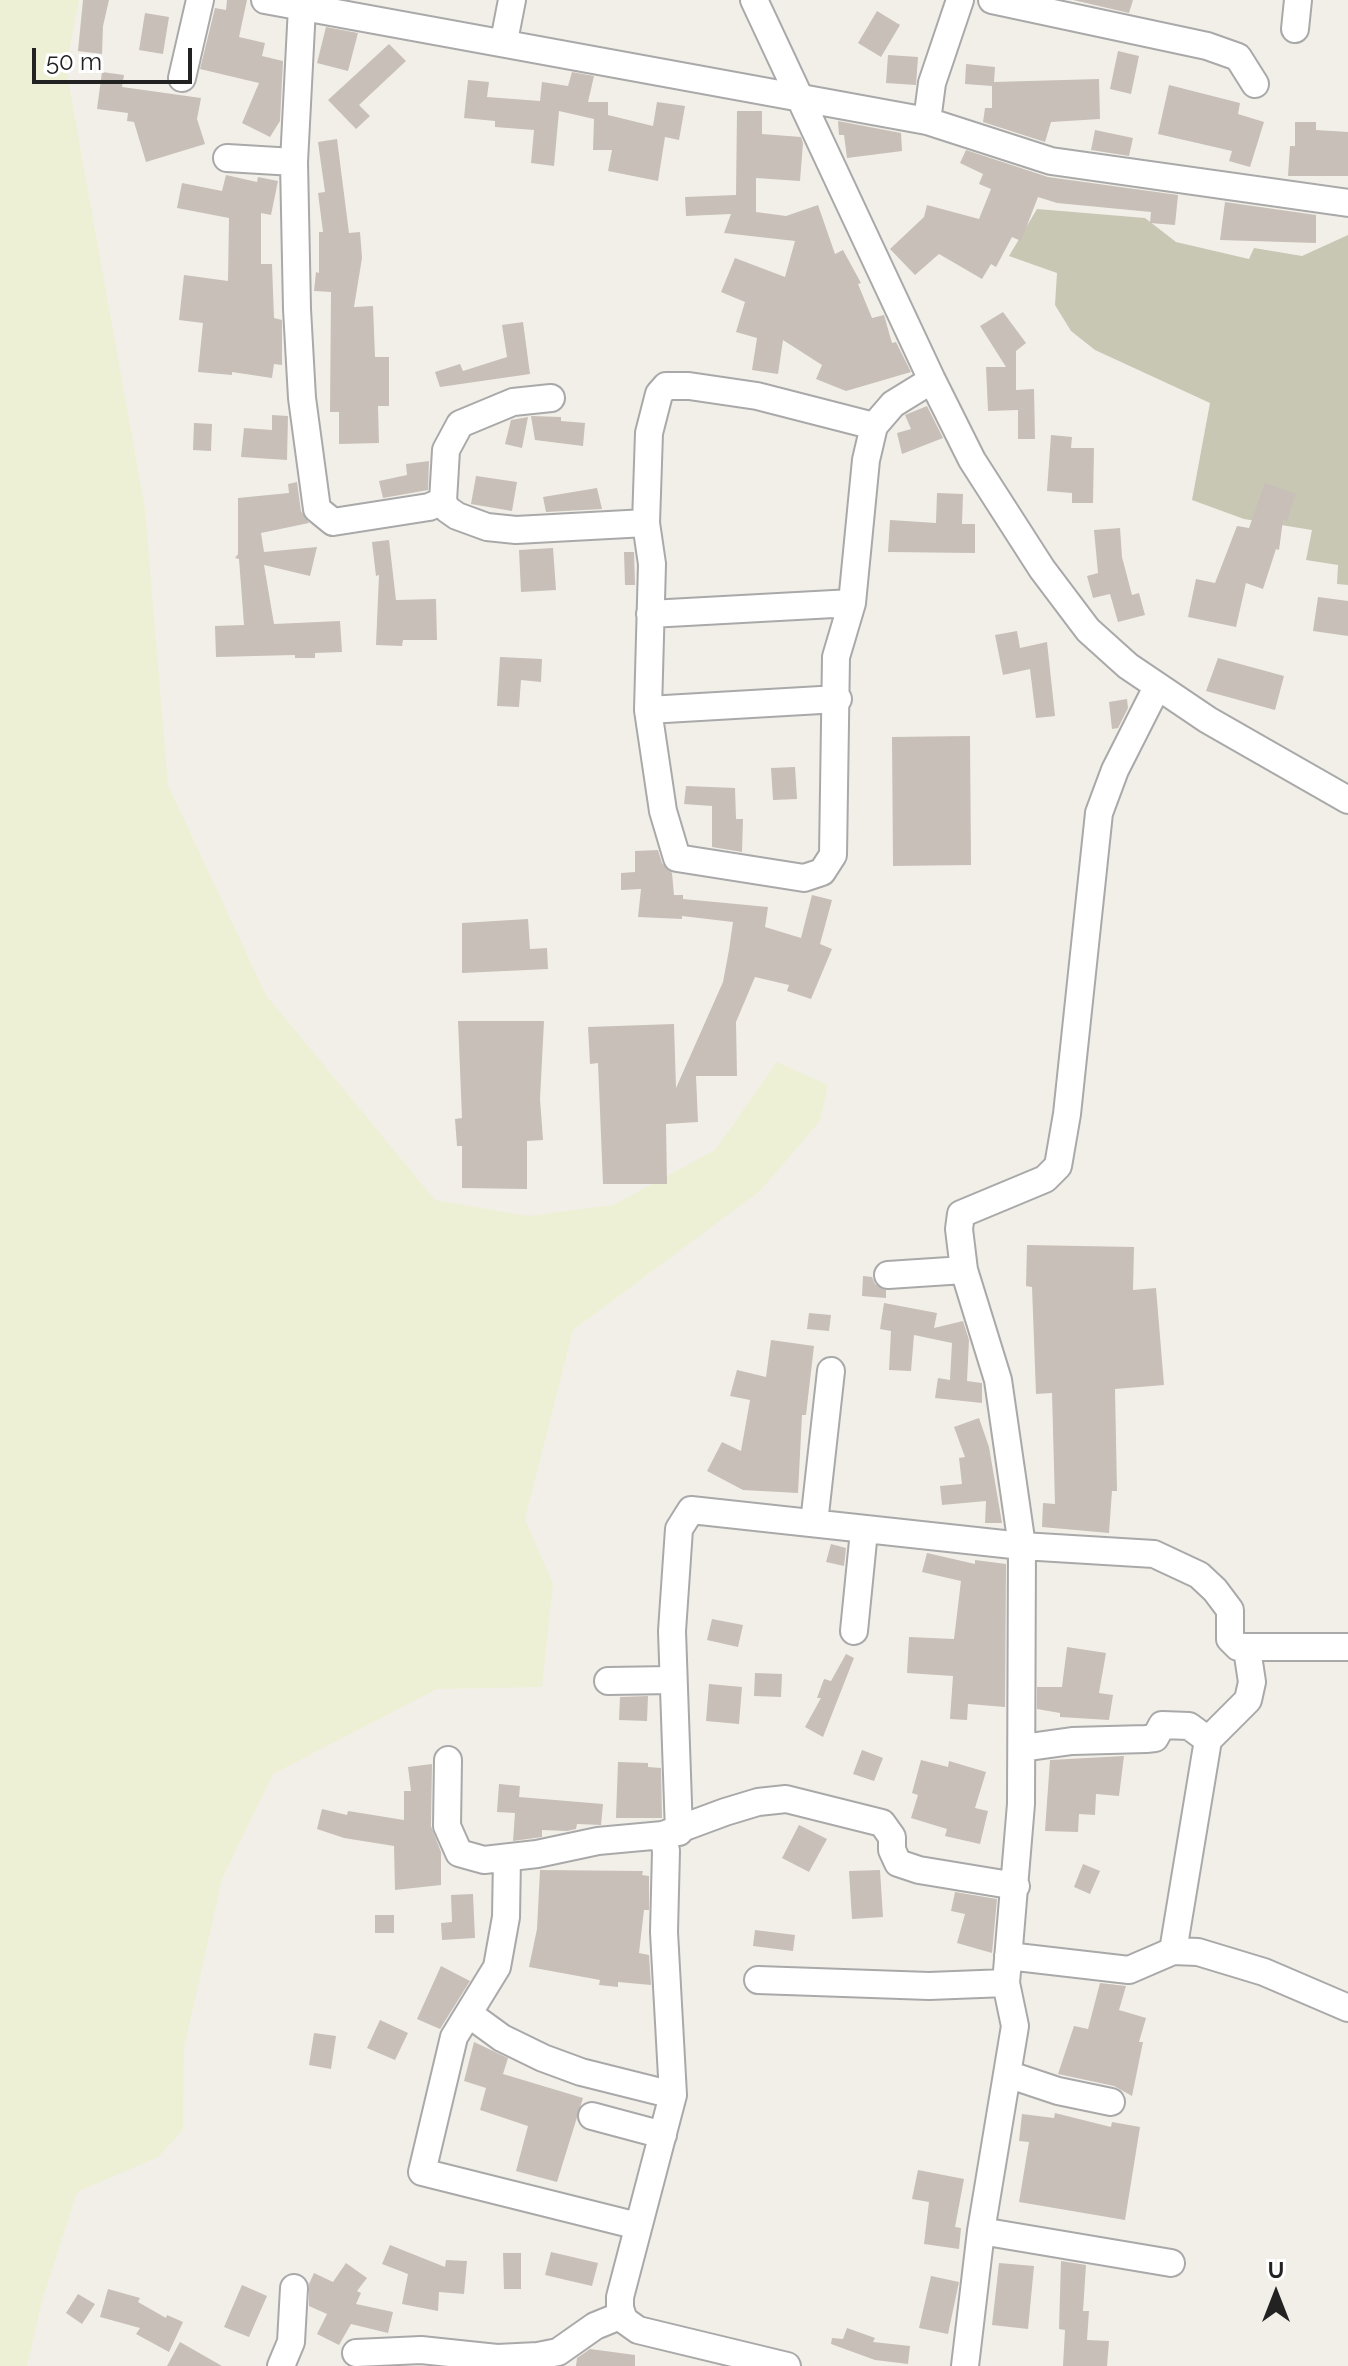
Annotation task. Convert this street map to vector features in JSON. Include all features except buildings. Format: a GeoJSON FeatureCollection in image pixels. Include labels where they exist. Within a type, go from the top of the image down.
{"type":"FeatureCollection","features":[{"type":"Feature","properties":{"kind":"street"},"geometry":{"type":"LineString","coordinates":[[182,78],[200,0]]}},
{"type":"Feature","properties":{"kind":"street"},"geometry":{"type":"LineString","coordinates":[[265,0],[302,7],[352,7],[504,41],[927,121],[1051,161],[1348,203]]}},
{"type":"Feature","properties":{"kind":"street"},"geometry":{"type":"LineString","coordinates":[[504,41],[512,0]]}},
{"type":"Feature","properties":{"kind":"street"},"geometry":{"type":"LineString","coordinates":[[754,0],[972,460],[1042,569],[1088,630],[1157,687],[1348,800]]}},
{"type":"Feature","properties":{"kind":"street"},"geometry":{"type":"LineString","coordinates":[[927,121],[936,69],[960,0]]}},
{"type":"Feature","properties":{"kind":"street"},"geometry":{"type":"LineString","coordinates":[[992,0],[1207,46],[1238,57],[1255,84]]}},
{"type":"Feature","properties":{"kind":"street"},"geometry":{"type":"LineString","coordinates":[[1295,29],[1298,0]]}},
{"type":"Feature","properties":{"kind":"street"},"geometry":{"type":"LineString","coordinates":[[302,7],[294,162],[302,398],[317,509],[333,522],[429,507],[443,501]]}},
{"type":"Feature","properties":{"kind":"street"},"geometry":{"type":"LineString","coordinates":[[227,158],[294,162]]}},
{"type":"Feature","properties":{"kind":"street"},"geometry":{"type":"LineString","coordinates":[[874,426],[757,396],[689,386],[666,386],[652,410],[646,523],[652,564],[648,710],[663,811],[677,858],[804,878],[822,872],[833,855],[838,699],[836,657],[852,603],[859,514],[874,426],[893,404],[932,380]]}},
{"type":"Feature","properties":{"kind":"street"},"geometry":{"type":"LineString","coordinates":[[551,398],[513,402],[460,424],[446,450],[443,501],[447,509],[487,527],[516,530],[646,523]]}},
{"type":"Feature","properties":{"kind":"street"},"geometry":{"type":"LineString","coordinates":[[650,614],[852,603]]}},
{"type":"Feature","properties":{"kind":"street"},"geometry":{"type":"LineString","coordinates":[[965,2366],[981,2231],[1015,2026],[1006,1983],[1016,1886],[1022,1748],[1022,1546],[998,1380],[964,1270],[959,1229],[961,1214],[1045,1179],[1058,1166],[1069,1101],[1099,813],[1115,770],[1157,687]]}},
{"type":"Feature","properties":{"kind":"street"},"geometry":{"type":"LineString","coordinates":[[648,710],[838,699]]}},
{"type":"Feature","properties":{"kind":"street"},"geometry":{"type":"LineString","coordinates":[[888,1275],[964,1270]]}},
{"type":"Feature","properties":{"kind":"street"},"geometry":{"type":"LineString","coordinates":[[814,1523],[831,1371]]}},
{"type":"Feature","properties":{"kind":"street"},"geometry":{"type":"LineString","coordinates":[[787,2366],[638,2330],[629,2326],[622,2315],[620,2297],[673,2095],[665,1941],[666,1851],[671,1834],[672,1680],[679,1529],[691,1510],[864,1531],[1022,1546],[1154,1554],[1199,1575],[1215,1590],[1230,1610],[1230,1639],[1247,1649],[1348,1647]]}},
{"type":"Feature","properties":{"kind":"street"},"geometry":{"type":"LineString","coordinates":[[854,1631],[864,1531]]}},
{"type":"Feature","properties":{"kind":"street"},"geometry":{"type":"LineString","coordinates":[[1173,1951],[1208,1740],[1248,1700],[1252,1682],[1247,1649]]}},
{"type":"Feature","properties":{"kind":"street"},"geometry":{"type":"LineString","coordinates":[[608,1681],[672,1680]]}},
{"type":"Feature","properties":{"kind":"street"},"geometry":{"type":"LineString","coordinates":[[1022,1748],[1072,1741],[1155,1738],[1162,1725],[1189,1726],[1208,1740]]}},
{"type":"Feature","properties":{"kind":"street"},"geometry":{"type":"LineString","coordinates":[[448,1760],[447,1826],[459,1853],[484,1860],[598,1841],[671,1834],[725,1812],[758,1802],[786,1799],[882,1823],[892,1837],[892,1850],[898,1863],[919,1870],[1016,1886]]}},
{"type":"Feature","properties":{"kind":"street"},"geometry":{"type":"LineString","coordinates":[[507,1858],[506,1917],[497,1967],[450,2051],[422,2172],[638,2226]]}},
{"type":"Feature","properties":{"kind":"street"},"geometry":{"type":"LineString","coordinates":[[1008,1956],[1129,1970],[1173,1951],[1198,1952],[1242,1964],[1348,2008]]}},
{"type":"Feature","properties":{"kind":"street"},"geometry":{"type":"LineString","coordinates":[[758,1980],[929,1986],[1006,1983]]}},
{"type":"Feature","properties":{"kind":"street"},"geometry":{"type":"LineString","coordinates":[[469,2014],[502,2038],[543,2058],[581,2072],[673,2095]]}},
{"type":"Feature","properties":{"kind":"street"},"geometry":{"type":"LineString","coordinates":[[1007,2074],[1058,2091],[1111,2102]]}},
{"type":"Feature","properties":{"kind":"street"},"geometry":{"type":"LineString","coordinates":[[592,2116],[663,2135]]}},
{"type":"Feature","properties":{"kind":"street"},"geometry":{"type":"LineString","coordinates":[[981,2231],[1171,2263]]}},
{"type":"Feature","properties":{"kind":"street"},"geometry":{"type":"LineString","coordinates":[[281,2366],[291,2342],[294,2288]]}},
{"type":"Feature","properties":{"kind":"street"},"geometry":{"type":"LineString","coordinates":[[356,2353],[421,2350],[497,2358],[538,2356],[558,2352],[595,2326],[622,2315]]}},
{"type":"Feature","properties":{"kind":"shaded area"},"geometry":{"type":"Polygon","coordinates":[[[0,0],[79,0],[66,68],[145,509],[168,785],[266,995],[435,1200],[528,1216],[613,1205],[715,1150],[777,1062],[828,1085],[820,1121],[760,1191],[573,1330],[525,1519],[553,1584],[542,1687],[437,1689],[273,1774],[222,1879],[184,2048],[183,2130],[158,2157],[77,2192],[42,2301],[27,2366],[0,2366],[0,0]]]}},
{"type":"Feature","properties":{"kind":"shaded area"},"geometry":{"type":"Polygon","coordinates":[[[1037,209],[1145,218],[1176,242],[1249,259],[1254,248],[1302,256],[1348,235],[1348,585],[1337,584],[1338,565],[1306,560],[1312,530],[1244,519],[1192,500],[1210,403],[1095,350],[1071,331],[1055,305],[1057,273],[1009,256],[1037,209]]]}}]}
